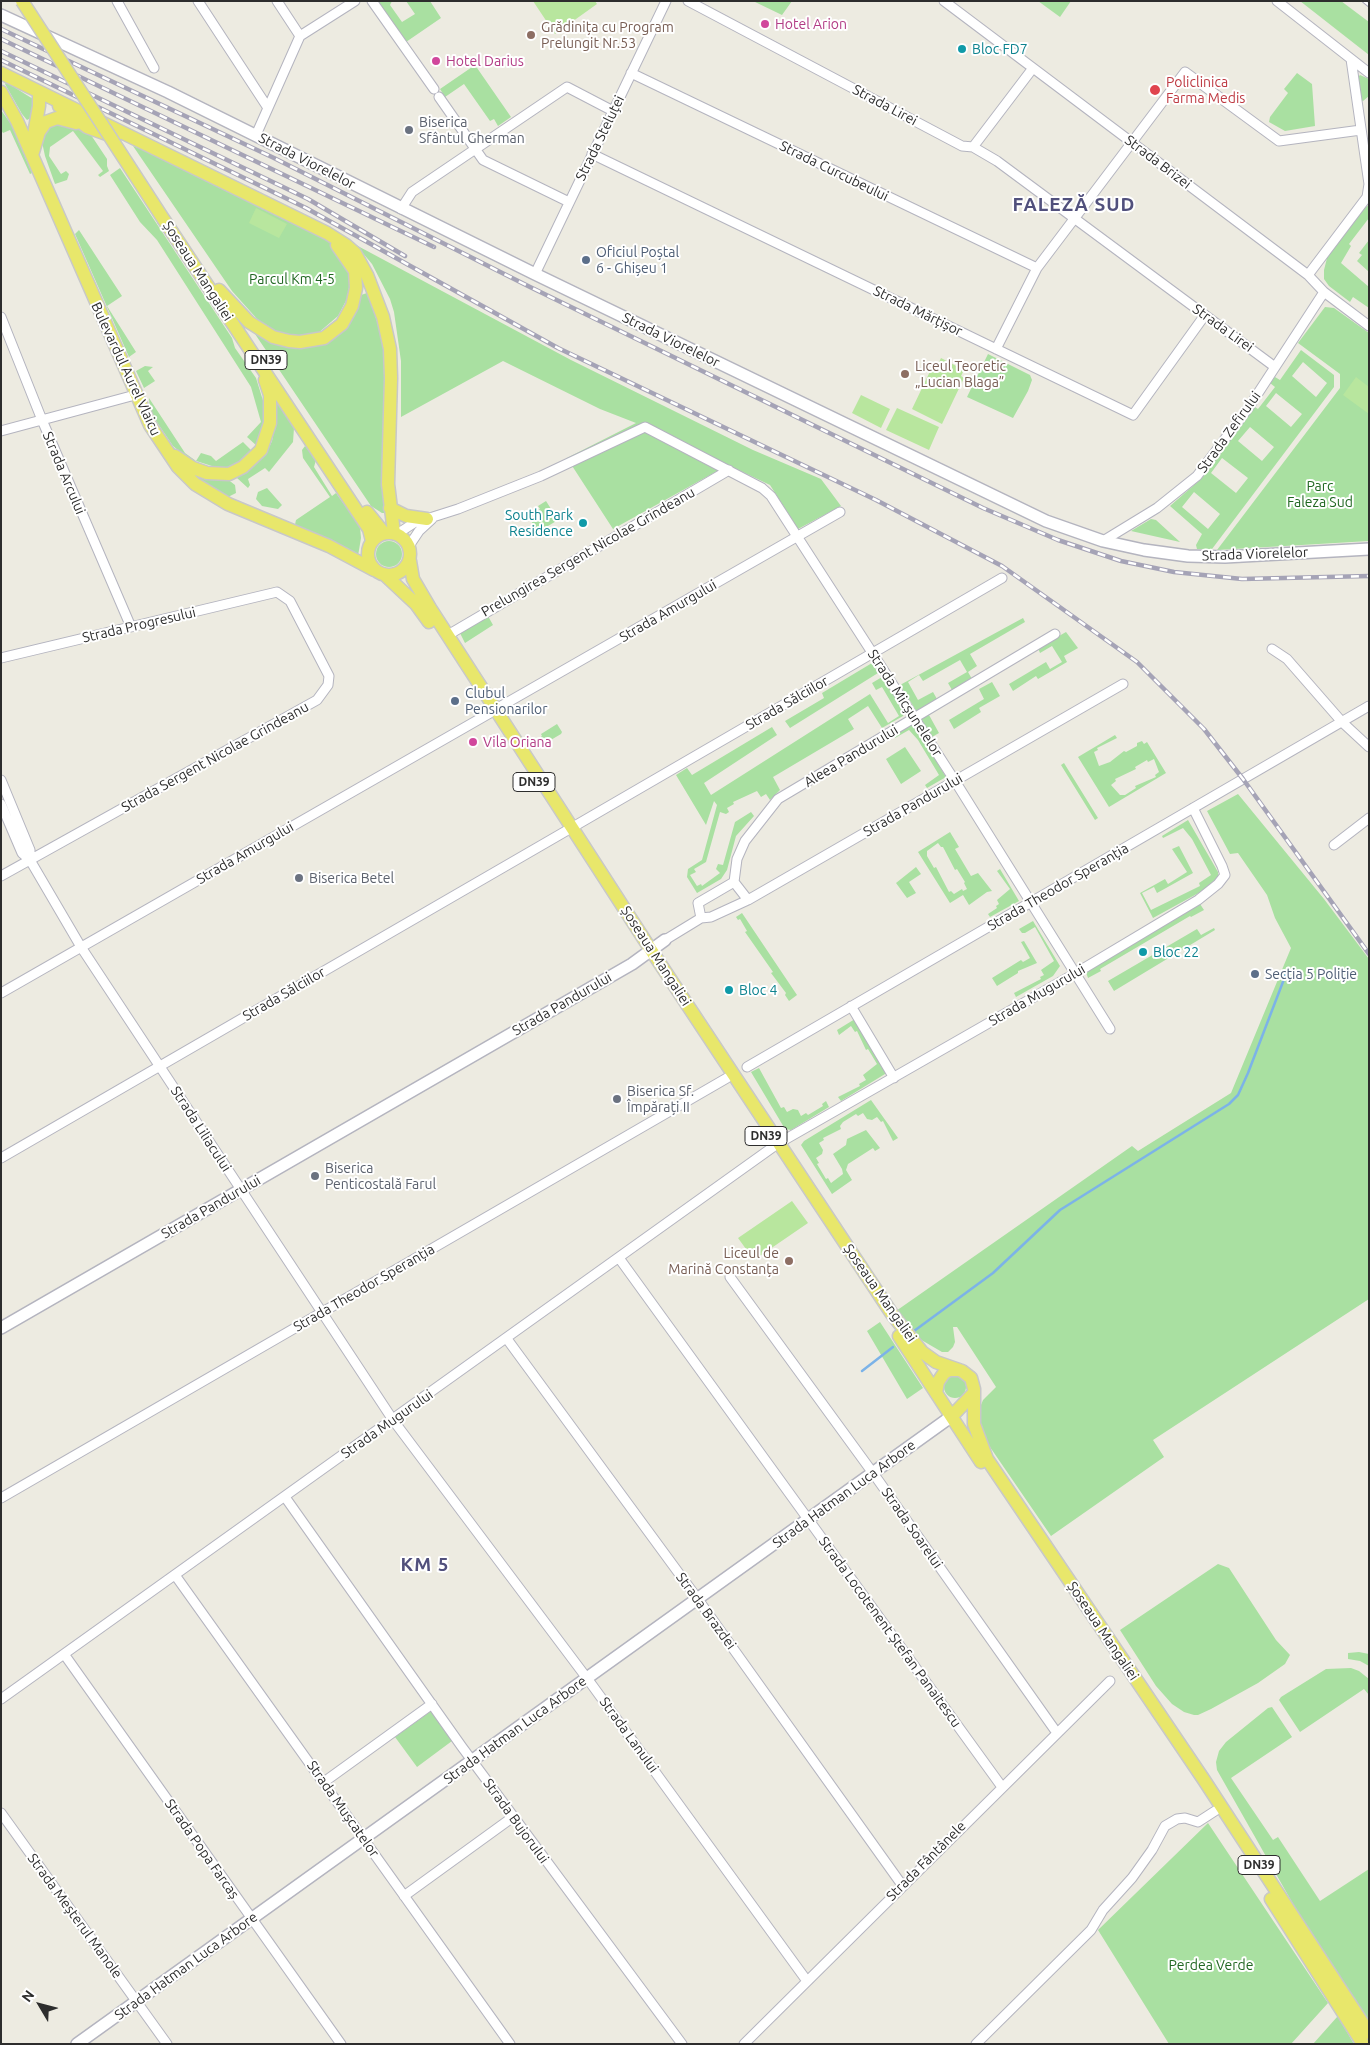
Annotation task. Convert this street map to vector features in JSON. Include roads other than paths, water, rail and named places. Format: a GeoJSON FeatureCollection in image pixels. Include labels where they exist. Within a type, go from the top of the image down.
{"type":"FeatureCollection","features":[{"type":"Feature","properties":{"kind":"main road","name":"Șoseaua Mangaliei"},"geometry":{"type":"LineString","coordinates":[[22,1],[362,504],[392,533]]}},
{"type":"Feature","properties":{"kind":"main road","name":"Șoseaua Mangaliei"},"geometry":{"type":"LineString","coordinates":[[31,1],[259,363],[369,529],[372,541]]}},
{"type":"Feature","properties":{"kind":"main road"},"geometry":{"type":"LineString","coordinates":[[2,75],[327,233],[355,253],[373,289],[386,326],[391,362],[388,484],[392,533],[372,541],[369,547],[368,559],[380,572],[397,574],[403,571],[410,561]]}},
{"type":"Feature","properties":{"kind":"main road","name":"Bulevardul Aurel Vlaicu"},"geometry":{"type":"LineString","coordinates":[[1,92],[15,116],[135,395],[160,443],[178,467],[195,484],[212,496],[260,519],[340,551],[380,572]]}},
{"type":"Feature","properties":{"kind":"main road"},"geometry":{"type":"LineString","coordinates":[[39,92],[88,128]]}},
{"type":"Feature","properties":{"kind":"main road"},"geometry":{"type":"LineString","coordinates":[[36,168],[34,152],[39,92]]}},
{"type":"Feature","properties":{"kind":"main road"},"geometry":{"type":"LineString","coordinates":[[34,152],[38,132],[52,119],[62,119],[167,154]]}},
{"type":"Feature","properties":{"kind":"main road"},"geometry":{"type":"LineString","coordinates":[[327,233],[347,258],[357,277],[373,289]]}},
{"type":"Feature","properties":{"kind":"main road"},"geometry":{"type":"LineString","coordinates":[[218,290],[243,316],[263,332],[288,341],[312,341],[334,332],[342,324],[352,306],[357,277]]}},
{"type":"Feature","properties":{"kind":"main road"},"geometry":{"type":"LineString","coordinates":[[160,443],[181,461],[207,473],[229,474],[243,467],[261,450],[270,423],[270,395],[259,363]]}},
{"type":"Feature","properties":{"kind":"main road"},"geometry":{"type":"LineString","coordinates":[[390,508],[406,516],[430,518]]}},
{"type":"Feature","properties":{"kind":"main road","name":"DN39"},"geometry":{"type":"LineString","coordinates":[[392,533],[409,546],[410,561]]}},
{"type":"Feature","properties":{"kind":"main road","name":"Șoseaua Mangaliei"},"geometry":{"type":"LineString","coordinates":[[410,561],[413,578],[493,711],[936,1392],[1215,1811],[1363,2044]]}},
{"type":"Feature","properties":{"kind":"main road","name":"Șoseaua Mangaliei"},"geometry":{"type":"LineString","coordinates":[[380,572],[422,610],[493,711]]}},
{"type":"Feature","properties":{"kind":"main road","name":"Șoseaua Mangaliei"},"geometry":{"type":"LineString","coordinates":[[649,952],[727,1078],[776,1145],[910,1339],[936,1362],[962,1371],[967,1374],[973,1383],[974,1424],[988,1460],[1204,1780],[1369,2033]]}},
{"type":"Feature","properties":{"kind":"main road"},"geometry":{"type":"LineString","coordinates":[[936,1392],[938,1382],[944,1373],[955,1369],[962,1371]]}},
{"type":"Feature","properties":{"kind":"main road"},"geometry":{"type":"LineString","coordinates":[[952,1416],[972,1395]]}},
{"type":"Feature","properties":{"kind":"street"},"geometry":{"type":"LineString","coordinates":[[117,1],[154,68]]}},
{"type":"Feature","properties":{"kind":"street"},"geometry":{"type":"LineString","coordinates":[[198,1],[268,108]]}},
{"type":"Feature","properties":{"kind":"street"},"geometry":{"type":"LineString","coordinates":[[277,1],[300,36]]}},
{"type":"Feature","properties":{"kind":"street"},"geometry":{"type":"LineString","coordinates":[[256,135],[300,36],[355,1]]}},
{"type":"Feature","properties":{"kind":"street"},"geometry":{"type":"LineString","coordinates":[[372,1],[483,160],[569,202]]}},
{"type":"Feature","properties":{"kind":"street","name":"Strada Steluței"},"geometry":{"type":"LineString","coordinates":[[534,274],[666,1]]}},
{"type":"Feature","properties":{"kind":"street","name":"Strada Lirei"},"geometry":{"type":"LineString","coordinates":[[688,1],[962,146],[972,147],[997,161],[1276,367]]}},
{"type":"Feature","properties":{"kind":"street","name":"Strada Brizei"},"geometry":{"type":"LineString","coordinates":[[944,1],[1308,275],[1324,292],[1369,326]]}},
{"type":"Feature","properties":{"kind":"street"},"geometry":{"type":"LineString","coordinates":[[1277,1],[1369,72]]}},
{"type":"Feature","properties":{"kind":"street","name":"Strada Viorelelor"},"geometry":{"type":"LineString","coordinates":[[1,15],[256,135],[534,274],[1046,521],[1103,541],[1144,550],[1225,557],[1369,549]]}},
{"type":"Feature","properties":{"kind":"street"},"geometry":{"type":"LineString","coordinates":[[1308,275],[1368,197],[1369,184],[1351,59]]}},
{"type":"Feature","properties":{"kind":"street"},"geometry":{"type":"LineString","coordinates":[[972,147],[1033,68]]}},
{"type":"Feature","properties":{"kind":"street"},"geometry":{"type":"LineString","coordinates":[[996,349],[1037,268],[1185,72],[1279,141],[1360,130]]}},
{"type":"Feature","properties":{"kind":"street","name":"Strada Curcubeului"},"geometry":{"type":"LineString","coordinates":[[631,73],[1037,268]]}},
{"type":"Feature","properties":{"kind":"street"},"geometry":{"type":"LineString","coordinates":[[401,209],[412,192],[567,87],[613,112]]}},
{"type":"Feature","properties":{"kind":"street","name":"Strada Mărțișor"},"geometry":{"type":"LineString","coordinates":[[592,154],[1133,414],[1205,315]]}},
{"type":"Feature","properties":{"kind":"street","name":"Strada Zefirului"},"geometry":{"type":"LineString","coordinates":[[1103,541],[1157,508],[1197,476],[1225,440],[1276,367],[1324,292]]}},
{"type":"Feature","properties":{"kind":"street","name":"Strada Arcului"},"geometry":{"type":"LineString","coordinates":[[1,317],[42,420],[131,627]]}},
{"type":"Feature","properties":{"kind":"street"},"geometry":{"type":"LineString","coordinates":[[1,431],[135,395]]}},
{"type":"Feature","properties":{"kind":"street","name":"Strada Micșunelelor"},"geometry":{"type":"LineString","coordinates":[[430,518],[541,476],[645,427],[762,488],[772,496],[915,718],[1110,1029]]}},
{"type":"Feature","properties":{"kind":"street","name":"Prelungirea Sergent Nicolae Grindeanu"},"geometry":{"type":"LineString","coordinates":[[448,635],[729,470]]}},
{"type":"Feature","properties":{"kind":"street","name":"Strada Amurgului"},"geometry":{"type":"LineString","coordinates":[[1,993],[840,512]]}},
{"type":"Feature","properties":{"kind":"street"},"geometry":{"type":"LineString","coordinates":[[392,533],[430,518]]}},
{"type":"Feature","properties":{"kind":"street"},"geometry":{"type":"LineString","coordinates":[[409,546],[430,518]]}},
{"type":"Feature","properties":{"kind":"street","name":"Strada Sălciilor"},"geometry":{"type":"LineString","coordinates":[[1,1158],[1002,578]]}},
{"type":"Feature","properties":{"kind":"street","name":"Strada Progresului"},"geometry":{"type":"LineString","coordinates":[[1,658],[277,592]]}},
{"type":"Feature","properties":{"kind":"street","name":"Strada Sergent Nicolae Grindeanu"},"geometry":{"type":"LineString","coordinates":[[1,876],[317,700],[328,685],[329,676],[290,601],[277,592]]}},
{"type":"Feature","properties":{"kind":"street","name":"Aleea Pandurului"},"geometry":{"type":"LineString","coordinates":[[734,882],[736,859],[745,841],[778,800],[1055,634]]}},
{"type":"Feature","properties":{"kind":"street"},"geometry":{"type":"LineString","coordinates":[[1272,649],[1287,659],[1342,722],[1369,748]]}},
{"type":"Feature","properties":{"kind":"street","name":"Strada Pandurului"},"geometry":{"type":"LineString","coordinates":[[1,1328],[649,952],[701,918],[711,917],[748,900],[1123,684]]}},
{"type":"Feature","properties":{"kind":"street","name":"Strada Theodor Speranția"},"geometry":{"type":"LineString","coordinates":[[747,1067],[1369,706]]}},
{"type":"Feature","properties":{"kind":"street"},"geometry":{"type":"LineString","coordinates":[[1,780],[30,850],[30,860]]}},
{"type":"Feature","properties":{"kind":"street"},"geometry":{"type":"LineString","coordinates":[[1,804],[22,853],[30,860]]}},
{"type":"Feature","properties":{"kind":"street","name":"Strada Mugurului"},"geometry":{"type":"LineString","coordinates":[[1,1699],[776,1145],[1076,973],[1198,900],[1223,879],[1225,875],[1193,808]]}},
{"type":"Feature","properties":{"kind":"street"},"geometry":{"type":"LineString","coordinates":[[1334,845],[1369,818]]}},
{"type":"Feature","properties":{"kind":"street","name":"Strada Liliacului"},"geometry":{"type":"LineString","coordinates":[[30,860],[81,947],[393,1420]]}},
{"type":"Feature","properties":{"kind":"street"},"geometry":{"type":"LineString","coordinates":[[701,918],[698,903],[734,882],[748,900]]}},
{"type":"Feature","properties":{"kind":"street"},"geometry":{"type":"LineString","coordinates":[[851,1006],[894,1078]]}},
{"type":"Feature","properties":{"kind":"street","name":"Strada Theodor Speranția"},"geometry":{"type":"LineString","coordinates":[[1,1498],[727,1078]]}},
{"type":"Feature","properties":{"kind":"street","name":"Strada Locotenent Ștefan Panaitescu"},"geometry":{"type":"LineString","coordinates":[[619,1258],[1002,1787]]}},
{"type":"Feature","properties":{"kind":"street","name":"Strada Soarelui"},"geometry":{"type":"LineString","coordinates":[[730,1277],[873,1473],[1057,1733]]}},
{"type":"Feature","properties":{"kind":"street","name":"Strada Brazdei"},"geometry":{"type":"LineString","coordinates":[[506,1339],[697,1598],[902,1885]]}},
{"type":"Feature","properties":{"kind":"street","name":"Strada Hatman Luca Arbore"},"geometry":{"type":"LineString","coordinates":[[77,2044],[952,1416]]}},
{"type":"Feature","properties":{"kind":"street","name":"Strada Lanului"},"geometry":{"type":"LineString","coordinates":[[393,1420],[587,1678],[807,1981]]}},
{"type":"Feature","properties":{"kind":"street","name":"Strada Bujorului"},"geometry":{"type":"LineString","coordinates":[[285,1497],[513,1817],[682,2044]]}},
{"type":"Feature","properties":{"kind":"street","name":"Strada Mușcatelor"},"geometry":{"type":"LineString","coordinates":[[175,1575],[510,2044]]}},
{"type":"Feature","properties":{"kind":"street","name":"Strada Popa Farcaș"},"geometry":{"type":"LineString","coordinates":[[64,1654],[341,2044]]}},
{"type":"Feature","properties":{"kind":"street","name":"Strada Fântânele"},"geometry":{"type":"LineString","coordinates":[[744,2044],[1110,1680]]}},
{"type":"Feature","properties":{"kind":"street"},"geometry":{"type":"LineString","coordinates":[[324,1782],[432,1704]]}},
{"type":"Feature","properties":{"kind":"street"},"geometry":{"type":"LineString","coordinates":[[976,2044],[1091,1930],[1103,1910],[1132,1878],[1152,1850],[1164,1826],[1177,1819],[1185,1818],[1198,1822],[1215,1811]]}},
{"type":"Feature","properties":{"kind":"street","name":"Strada Meșterul Manole"},"geometry":{"type":"LineString","coordinates":[[1,1812],[167,2044]]}},
{"type":"Feature","properties":{"kind":"street"},"geometry":{"type":"LineString","coordinates":[[404,1896],[513,1817]]}},
{"type":"Feature","properties":{"kind":"waterway"},"geometry":{"type":"LineString","coordinates":[[914,1331],[993,1273],[1060,1210],[1229,1104],[1238,1095],[1248,1073],[1286,974]]}},
{"type":"Feature","properties":{"kind":"waterway"},"geometry":{"type":"LineString","coordinates":[[862,1371],[893,1347]]}},
{"type":"Feature","properties":{"kind":"railway"},"geometry":{"type":"LineString","coordinates":[[1364,1],[1369,5]]}},
{"type":"Feature","properties":{"kind":"railway"},"geometry":{"type":"LineString","coordinates":[[1,29],[274,158],[530,287],[983,508],[1058,540],[1121,561],[1174,572],[1242,579],[1369,576]]}},
{"type":"Feature","properties":{"kind":"railway"},"geometry":{"type":"LineString","coordinates":[[1,39],[434,247]]}},
{"type":"Feature","properties":{"kind":"railway"},"geometry":{"type":"LineString","coordinates":[[1,51],[308,199],[405,256]]}},
{"type":"Feature","properties":{"kind":"railway"},"geometry":{"type":"LineString","coordinates":[[1,60],[306,208],[558,348],[876,500],[1002,566],[1137,662],[1204,729],[1243,779],[1369,954]]}},
{"type":"Feature","properties":{"kind":"place","name":"Hotel Arion"},"geometry":{"type":"Point","coordinates":[765,24]}},
{"type":"Feature","properties":{"kind":"place","name":"Grădinița cu Program Prelungit Nr.53"},"geometry":{"type":"Point","coordinates":[531,35]}},
{"type":"Feature","properties":{"kind":"place","name":"Bloc FD7"},"geometry":{"type":"Point","coordinates":[962,49]}},
{"type":"Feature","properties":{"kind":"place","name":"Hotel Darius"},"geometry":{"type":"Point","coordinates":[436,61]}},
{"type":"Feature","properties":{"kind":"place","name":"Policlinica Farma Medis"},"geometry":{"type":"Point","coordinates":[1155,90]}},
{"type":"Feature","properties":{"kind":"place","name":"Biserica Sfântul Gherman"},"geometry":{"type":"Point","coordinates":[409,130]}},
{"type":"Feature","properties":{"kind":"place","name":"Oficiul Poștal 6 - Ghișeu 1"},"geometry":{"type":"Point","coordinates":[586,260]}},
{"type":"Feature","properties":{"kind":"place","name":"Liceul Teoretic „Lucian Blaga”"},"geometry":{"type":"Point","coordinates":[905,374]}},
{"type":"Feature","properties":{"kind":"place","name":"South Park Residence"},"geometry":{"type":"Point","coordinates":[583,523]}},
{"type":"Feature","properties":{"kind":"place","name":"Clubul Pensionarilor"},"geometry":{"type":"Point","coordinates":[455,701]}},
{"type":"Feature","properties":{"kind":"place","name":"Vila Oriana"},"geometry":{"type":"Point","coordinates":[473,742]}},
{"type":"Feature","properties":{"kind":"place","name":"Biserica Betel"},"geometry":{"type":"Point","coordinates":[299,878]}},
{"type":"Feature","properties":{"kind":"place","name":"Bloc 22"},"geometry":{"type":"Point","coordinates":[1143,952]}},
{"type":"Feature","properties":{"kind":"place","name":"Secția 5 Poliție"},"geometry":{"type":"Point","coordinates":[1255,974]}},
{"type":"Feature","properties":{"kind":"place","name":"Bloc 4"},"geometry":{"type":"Point","coordinates":[729,990]}},
{"type":"Feature","properties":{"kind":"place","name":"Biserica Sf. Împărați II"},"geometry":{"type":"Point","coordinates":[617,1099]}},
{"type":"Feature","properties":{"kind":"place","name":"Biserica Penticostală Farul"},"geometry":{"type":"Point","coordinates":[315,1176]}},
{"type":"Feature","properties":{"kind":"place","name":"Liceul de Marină Constanța"},"geometry":{"type":"Point","coordinates":[789,1261]}},
{"type":"Feature","properties":{"kind":"district","name":"FALEZĂ SUD"},"geometry":{"type":"Point","coordinates":[1074,205]}},
{"type":"Feature","properties":{"kind":"district","name":"KM 5"},"geometry":{"type":"Point","coordinates":[425,1565]}},
{"type":"Feature","properties":{"kind":"park label","name":"Parcul Km 4-5"},"geometry":{"type":"Point","coordinates":[292,279]}},
{"type":"Feature","properties":{"kind":"park label","name":"Parc Faleza Sud"},"geometry":{"type":"Point","coordinates":[1320,494]}},
{"type":"Feature","properties":{"kind":"park label","name":"Perdea Verde"},"geometry":{"type":"Point","coordinates":[1211,1965]}}]}
